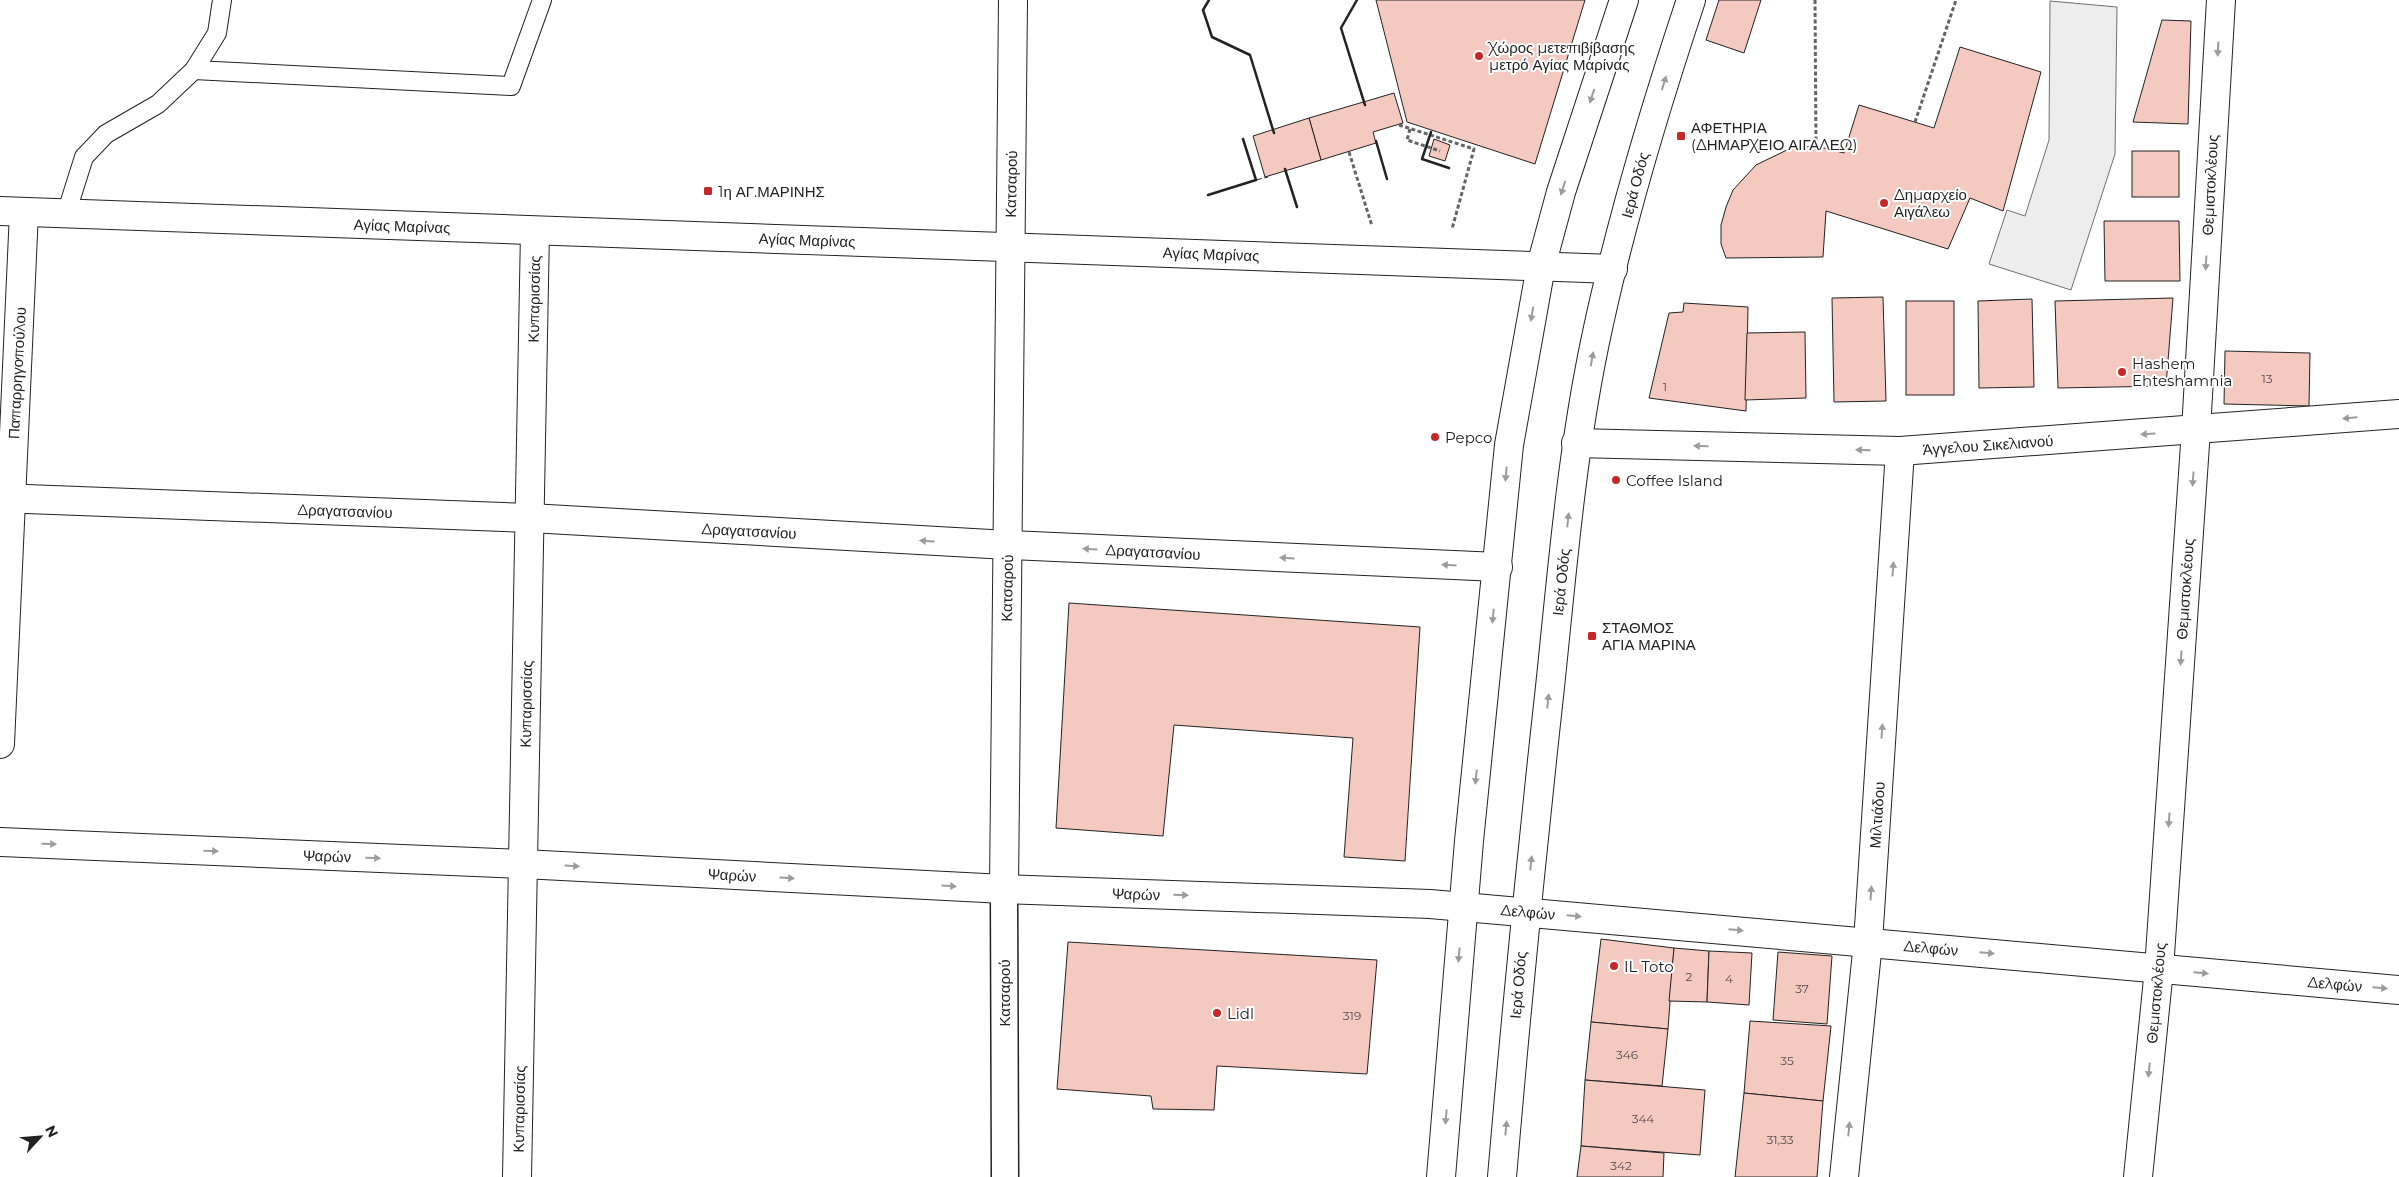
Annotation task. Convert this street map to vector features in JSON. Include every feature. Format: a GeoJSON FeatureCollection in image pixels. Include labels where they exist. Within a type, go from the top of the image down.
{"type":"FeatureCollection","features":[{"type":"Feature","properties":{"kind":"street","name":"Κατσαρού"},"geometry":{"type":"LineString","coordinates":[[1005,1177],[1004,889],[1013,0]]}},
{"type":"Feature","properties":{"kind":"street"},"geometry":{"type":"LineString","coordinates":[[1441,1177],[1464,907],[1509,445],[1541,266],[1561,192],[1624,0]]}},
{"type":"Feature","properties":{"kind":"street","name":"Ιερά Οδός"},"geometry":{"type":"LineString","coordinates":[[1502,1177],[1526,911],[1576,443],[1594,348],[1613,269],[1650,130],[1691,0]]}},
{"type":"Feature","properties":{"kind":"street","name":"Θεμιστοκλέους"},"geometry":{"type":"LineString","coordinates":[[2138,1177],[2159,969],[2196,430],[2221,0]]}},
{"type":"Feature","properties":{"kind":"street","name":"Αγίας Μαρίνας"},"geometry":{"type":"LineString","coordinates":[[12,212],[1613,269]]}},
{"type":"Feature","properties":{"kind":"street","name":"Παπαρρηγοπούλου"},"geometry":{"type":"LineString","coordinates":[[0,744],[12,212]]}},
{"type":"Feature","properties":{"kind":"street","name":"Κυπαρισσίας"},"geometry":{"type":"LineString","coordinates":[[517,1177],[535,230]]}},
{"type":"Feature","properties":{"kind":"street","name":"Άγγελου Σικελιανού"},"geometry":{"type":"LineString","coordinates":[[1576,443],[1900,451],[2399,414]]}},
{"type":"Feature","properties":{"kind":"street","name":"Μιλτιάδου"},"geometry":{"type":"LineString","coordinates":[[1844,1177],[1868,942],[1900,451]]}},
{"type":"Feature","properties":{"kind":"street","name":"Δραγατσανίου"},"geometry":{"type":"LineString","coordinates":[[6,498],[530,518],[1008,546],[1498,567]]}},
{"type":"Feature","properties":{"kind":"street","name":"Ψαρών"},"geometry":{"type":"LineString","coordinates":[[0,842],[523,864],[1004,889],[1464,907]]}},
{"type":"Feature","properties":{"kind":"street","name":"Δελφών"},"geometry":{"type":"LineString","coordinates":[[1464,907],[2399,990]]}},
{"type":"Feature","properties":{"kind":"lane"},"geometry":{"type":"LineString","coordinates":[[66,214],[84,157],[94,145],[120,124],[158,104],[180,86],[194,70],[217,33],[222,0]]}},
{"type":"Feature","properties":{"kind":"lane"},"geometry":{"type":"LineString","coordinates":[[194,70],[511,86],[528,45],[542,0]]}},
{"type":"Feature","properties":{"kind":"path"},"geometry":{"type":"LineString","coordinates":[[1815,0],[1816,146]]}},
{"type":"Feature","properties":{"kind":"path"},"geometry":{"type":"LineString","coordinates":[[1916,122],[1956,0]]}},
{"type":"Feature","properties":{"kind":"path"},"geometry":{"type":"LineString","coordinates":[[1399,125],[1474,149],[1443,263]]}},
{"type":"Feature","properties":{"kind":"path"},"geometry":{"type":"LineString","coordinates":[[1410,129],[1407,140],[1440,151]]}},
{"type":"Feature","properties":{"kind":"path"},"geometry":{"type":"LineString","coordinates":[[1349,152],[1382,260]]}},
{"type":"Feature","properties":{"kind":"shaded area"},"geometry":{"type":"Polygon","coordinates":[[[2050,1],[2117,7],[2115,154],[2071,290],[1989,264],[2007,210],[2025,216],[2049,140],[2050,1]]]}},
{"type":"Feature","properties":{"kind":"building","name":"Χώρος μετεπιβίβασης μετρό Αγίας Μαρίνας"},"geometry":{"type":"Polygon","coordinates":[[[1376,0],[1585,0],[1535,164],[1407,122],[1376,0]]]}},
{"type":"Feature","properties":{"kind":"building"},"geometry":{"type":"Polygon","coordinates":[[[1719,0],[1761,0],[1744,53],[1706,40],[1719,0]]]}},
{"type":"Feature","properties":{"kind":"building"},"geometry":{"type":"Polygon","coordinates":[[[2162,20],[2191,21],[2188,124],[2133,122],[2162,20]]]}},
{"type":"Feature","properties":{"kind":"building"},"geometry":{"type":"Polygon","coordinates":[[[1960,47],[2041,72],[2003,211],[1970,198],[1948,249],[1826,211],[1823,257],[1726,258],[1721,244],[1721,225],[1726,207],[1733,190],[1756,165],[1791,148],[1816,146],[1844,153],[1859,105],[1934,128],[1960,47]]]}},
{"type":"Feature","properties":{"kind":"building"},"geometry":{"type":"Polygon","coordinates":[[[1394,93],[1403,123],[1373,132],[1376,143],[1321,160],[1309,118],[1394,93]]]}},
{"type":"Feature","properties":{"kind":"building"},"geometry":{"type":"Polygon","coordinates":[[[1309,118],[1321,160],[1265,177],[1253,136],[1309,118]]]}},
{"type":"Feature","properties":{"kind":"building"},"geometry":{"type":"Polygon","coordinates":[[[1434,139],[1450,145],[1445,161],[1429,156],[1434,139]]]}},
{"type":"Feature","properties":{"kind":"building"},"geometry":{"type":"Polygon","coordinates":[[[2132,151],[2179,151],[2179,197],[2132,197],[2132,151]]]}},
{"type":"Feature","properties":{"kind":"building"},"geometry":{"type":"Polygon","coordinates":[[[2104,221],[2179,221],[2180,281],[2105,281],[2104,221]]]}},
{"type":"Feature","properties":{"kind":"building"},"geometry":{"type":"Polygon","coordinates":[[[1883,297],[1886,401],[1834,402],[1832,298],[1883,297]]]}},
{"type":"Feature","properties":{"kind":"building"},"geometry":{"type":"Polygon","coordinates":[[[2173,298],[2166,386],[2058,388],[2055,301],[2173,298]]]}},
{"type":"Feature","properties":{"kind":"building"},"geometry":{"type":"Polygon","coordinates":[[[2032,299],[2034,387],[1979,388],[1978,301],[2032,299]]]}},
{"type":"Feature","properties":{"kind":"building"},"geometry":{"type":"Polygon","coordinates":[[[1906,301],[1954,301],[1954,395],[1906,395],[1906,301]]]}},
{"type":"Feature","properties":{"kind":"building"},"geometry":{"type":"Polygon","coordinates":[[[1684,303],[1748,307],[1746,411],[1649,398],[1669,313],[1683,312],[1684,303]]]}},
{"type":"Feature","properties":{"kind":"building"},"geometry":{"type":"Polygon","coordinates":[[[1805,332],[1806,398],[1745,400],[1747,333],[1805,332]]]}},
{"type":"Feature","properties":{"kind":"building"},"geometry":{"type":"Polygon","coordinates":[[[2225,351],[2310,353],[2309,406],[2224,404],[2225,351]]]}},
{"type":"Feature","properties":{"kind":"building"},"geometry":{"type":"Polygon","coordinates":[[[1069,603],[1420,627],[1405,861],[1344,857],[1353,738],[1174,725],[1163,836],[1056,828],[1069,603]]]}},
{"type":"Feature","properties":{"kind":"building"},"geometry":{"type":"Polygon","coordinates":[[[1601,939],[1674,948],[1668,1029],[1591,1022],[1601,939]]]}},
{"type":"Feature","properties":{"kind":"building","name":"Lidl"},"geometry":{"type":"Polygon","coordinates":[[[1068,942],[1377,960],[1367,1074],[1217,1066],[1214,1110],[1153,1109],[1151,1096],[1057,1089],[1068,942]]]}},
{"type":"Feature","properties":{"kind":"building"},"geometry":{"type":"Polygon","coordinates":[[[1674,948],[1709,951],[1707,1002],[1669,1001],[1674,948]]]}},
{"type":"Feature","properties":{"kind":"building"},"geometry":{"type":"Polygon","coordinates":[[[1709,951],[1752,953],[1749,1005],[1707,1002],[1709,951]]]}},
{"type":"Feature","properties":{"kind":"building"},"geometry":{"type":"Polygon","coordinates":[[[1778,952],[1832,956],[1827,1024],[1773,1020],[1778,952]]]}},
{"type":"Feature","properties":{"kind":"building"},"geometry":{"type":"Polygon","coordinates":[[[1750,1021],[1831,1026],[1823,1101],[1744,1093],[1750,1021]]]}},
{"type":"Feature","properties":{"kind":"building"},"geometry":{"type":"Polygon","coordinates":[[[1591,1022],[1668,1029],[1662,1086],[1585,1080],[1591,1022]]]}},
{"type":"Feature","properties":{"kind":"building"},"geometry":{"type":"Polygon","coordinates":[[[1585,1080],[1705,1090],[1700,1155],[1581,1146],[1585,1080]]]}},
{"type":"Feature","properties":{"kind":"building"},"geometry":{"type":"Polygon","coordinates":[[[1744,1093],[1823,1101],[1817,1177],[1735,1177],[1744,1093]]]}},
{"type":"Feature","properties":{"kind":"building"},"geometry":{"type":"Polygon","coordinates":[[[1581,1146],[1664,1153],[1663,1177],[1577,1177],[1581,1146]]]}},
{"type":"Feature","properties":{"kind":"fence"},"geometry":{"type":"LineString","coordinates":[[1341,28],[1364,104]]}},
{"type":"Feature","properties":{"kind":"fence"},"geometry":{"type":"LineString","coordinates":[[1250,55],[1274,132]]}},
{"type":"Feature","properties":{"kind":"fence"},"geometry":{"type":"LineString","coordinates":[[1256,180],[1268,177]]}},
{"type":"Feature","properties":{"kind":"wall"},"geometry":{"type":"LineString","coordinates":[[1209,0],[1203,10],[1212,37],[1250,55],[1274,133]]}},
{"type":"Feature","properties":{"kind":"wall"},"geometry":{"type":"LineString","coordinates":[[1357,0],[1341,28],[1365,105]]}},
{"type":"Feature","properties":{"kind":"wall"},"geometry":{"type":"LineString","coordinates":[[1431,132],[1422,159],[1449,168]]}},
{"type":"Feature","properties":{"kind":"wall"},"geometry":{"type":"LineString","coordinates":[[1208,195],[1256,180],[1243,139]]}},
{"type":"Feature","properties":{"kind":"wall"},"geometry":{"type":"LineString","coordinates":[[1376,141],[1387,179]]}},
{"type":"Feature","properties":{"kind":"wall"},"geometry":{"type":"LineString","coordinates":[[1285,169],[1297,207]]}},
{"type":"Feature","properties":{"kind":"place","name":"Χώρος μετεπιβίβασης μετρό Αγίας Μαρίνας"},"geometry":{"type":"Point","coordinates":[1479,56]}},
{"type":"Feature","properties":{"kind":"place","name":"ΑΦΕΤΗΡΙΑ (ΔΗΜΑΡΧΕΙΟ ΑΙΓΑΛΕΩ)"},"geometry":{"type":"Point","coordinates":[1681,136]}},
{"type":"Feature","properties":{"kind":"place","name":"1η ΑΓ.ΜΑΡΙΝΗΣ"},"geometry":{"type":"Point","coordinates":[708,191]}},
{"type":"Feature","properties":{"kind":"place","name":"Δημαρχείο Αιγάλεω"},"geometry":{"type":"Point","coordinates":[1884,203]}},
{"type":"Feature","properties":{"kind":"place","name":"Hashem Ehteshamnia"},"geometry":{"type":"Point","coordinates":[2122,372]}},
{"type":"Feature","properties":{"kind":"place","name":"Pepco"},"geometry":{"type":"Point","coordinates":[1435,437]}},
{"type":"Feature","properties":{"kind":"place","name":"Coffee Island"},"geometry":{"type":"Point","coordinates":[1616,480]}},
{"type":"Feature","properties":{"kind":"place","name":"ΣΤΑΘΜΟΣ ΑΓΙΑ ΜΑΡΙΝΑ"},"geometry":{"type":"Point","coordinates":[1592,636]}},
{"type":"Feature","properties":{"kind":"place","name":"IL Toto"},"geometry":{"type":"Point","coordinates":[1614,966]}},
{"type":"Feature","properties":{"kind":"place","name":"Lidl"},"geometry":{"type":"Point","coordinates":[1217,1013]}}]}
